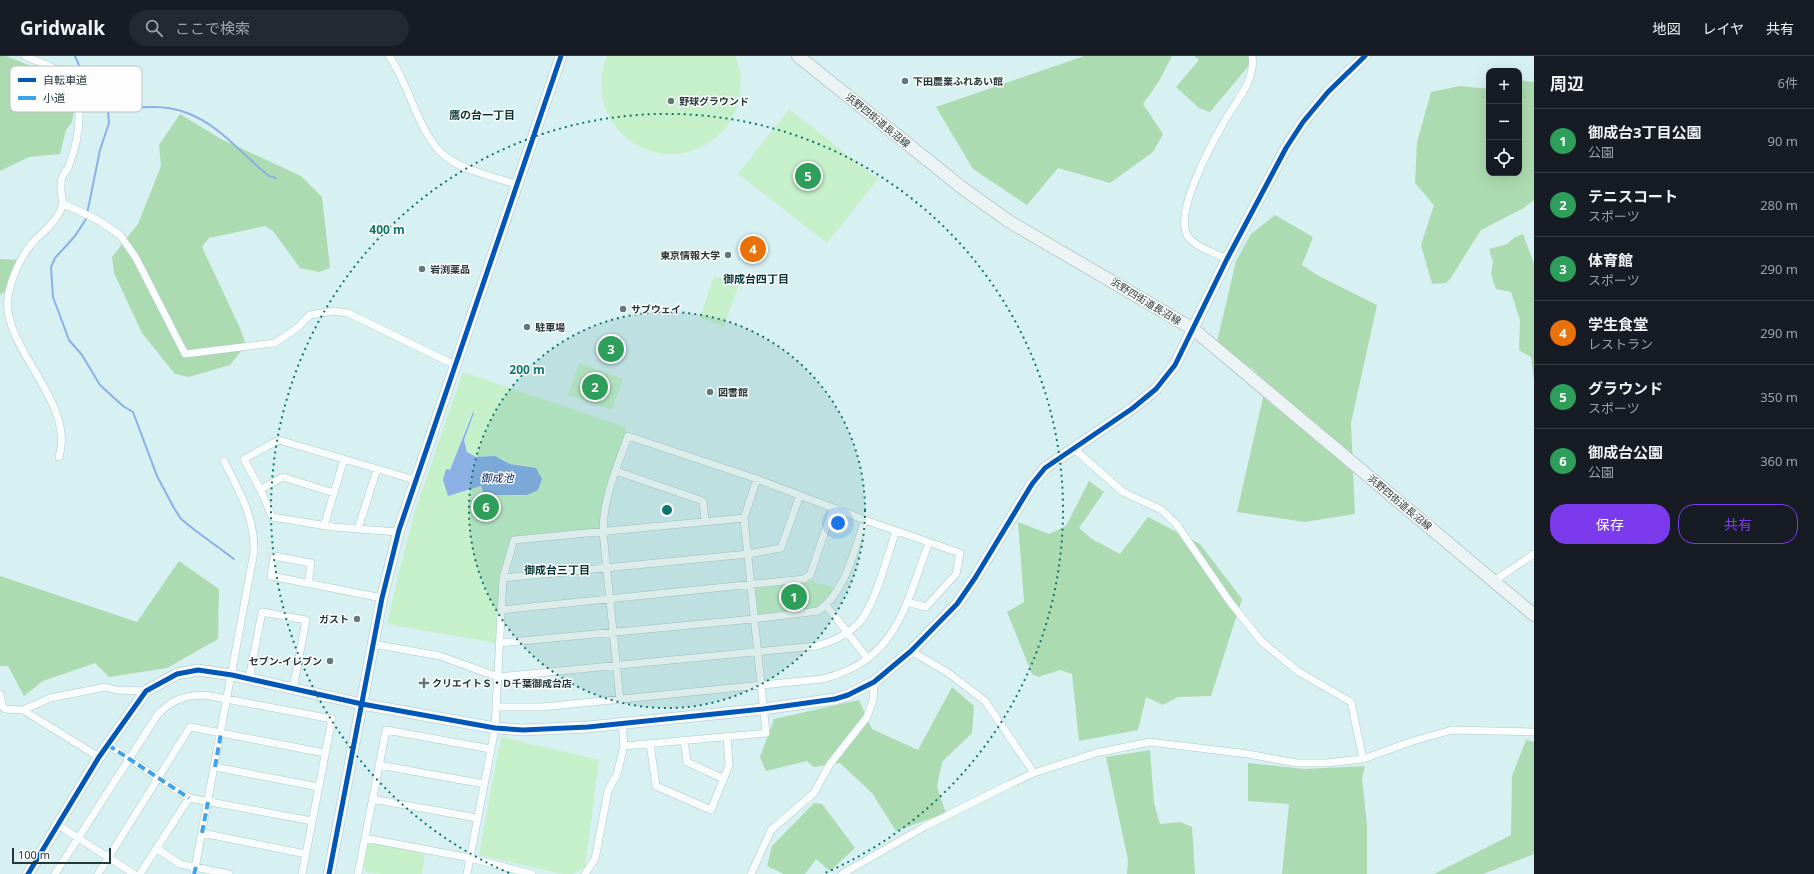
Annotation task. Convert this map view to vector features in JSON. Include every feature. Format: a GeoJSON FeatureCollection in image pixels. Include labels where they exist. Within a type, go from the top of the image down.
{"type":"FeatureCollection","features":[{"type":"Feature","properties":{"kind":"main road","name":"浜野四街道長沼線"},"geometry":{"type":"LineString","coordinates":[[798,56],[965,190],[1010,222],[1193,329],[1534,615]]}},
{"type":"Feature","properties":{"kind":"street"},"geometry":{"type":"LineString","coordinates":[[25,56],[46,66]]}},
{"type":"Feature","properties":{"kind":"street"},"geometry":{"type":"LineString","coordinates":[[389,56],[401,74],[430,139],[442,154],[457,164],[518,185]]}},
{"type":"Feature","properties":{"kind":"street"},"geometry":{"type":"LineString","coordinates":[[329,874],[382,598],[398,532],[561,56]]}},
{"type":"Feature","properties":{"kind":"street"},"geometry":{"type":"LineString","coordinates":[[1227,259],[1194,242],[1189,237],[1186,232],[1185,210],[1193,185],[1218,132],[1246,86],[1253,66],[1252,56]]}},
{"type":"Feature","properties":{"kind":"street"},"geometry":{"type":"LineString","coordinates":[[28,874],[99,757],[146,691],[160,682],[184,672],[198,670],[232,675],[362,704],[495,728],[523,730],[554,730],[763,709],[848,695],[874,682],[911,651],[957,604],[975,578],[1032,484],[1045,468],[1133,408],[1156,389],[1175,365],[1227,259],[1273,171],[1303,122],[1328,92],[1365,56]]}},
{"type":"Feature","properties":{"kind":"street"},"geometry":{"type":"LineString","coordinates":[[59,457],[62,441],[58,421],[49,396],[19,341],[10,315],[8,302],[11,288],[21,260],[34,242],[57,218],[64,204],[62,177],[68,169],[81,120],[80,112]]}},
{"type":"Feature","properties":{"kind":"street"},"geometry":{"type":"LineString","coordinates":[[64,204],[98,220],[120,235],[136,258],[165,312],[185,354],[276,343],[297,328],[310,315],[334,311],[348,313],[455,364]]}},
{"type":"Feature","properties":{"kind":"street"},"geometry":{"type":"LineString","coordinates":[[620,700],[606,568],[603,514],[628,436],[757,479],[865,520],[960,553],[956,574],[926,608],[907,602]]}},
{"type":"Feature","properties":{"kind":"street"},"geometry":{"type":"LineString","coordinates":[[398,532],[324,526],[272,517],[261,490],[244,459],[279,440],[415,480]]}},
{"type":"Feature","properties":{"kind":"street"},"geometry":{"type":"LineString","coordinates":[[1074,449],[1123,492],[1162,510],[1177,525],[1230,602],[1262,642],[1299,672],[1351,702],[1363,759]]}},
{"type":"Feature","properties":{"kind":"street"},"geometry":{"type":"LineString","coordinates":[[324,526],[344,459]]}},
{"type":"Feature","properties":{"kind":"street"},"geometry":{"type":"LineString","coordinates":[[195,871],[254,552],[255,536],[249,512],[224,461]]}},
{"type":"Feature","properties":{"kind":"street"},"geometry":{"type":"LineString","coordinates":[[358,529],[376,469]]}},
{"type":"Feature","properties":{"kind":"street"},"geometry":{"type":"LineString","coordinates":[[616,471],[704,501],[705,522]]}},
{"type":"Feature","properties":{"kind":"street"},"geometry":{"type":"LineString","coordinates":[[261,490],[283,477],[334,493]]}},
{"type":"Feature","properties":{"kind":"street"},"geometry":{"type":"LineString","coordinates":[[624,746],[766,733],[744,518],[757,479]]}},
{"type":"Feature","properties":{"kind":"street"},"geometry":{"type":"LineString","coordinates":[[503,578],[748,554],[781,548],[800,495]]}},
{"type":"Feature","properties":{"kind":"street"},"geometry":{"type":"LineString","coordinates":[[501,610],[610,600],[807,578],[833,508]]}},
{"type":"Feature","properties":{"kind":"street"},"geometry":{"type":"LineString","coordinates":[[467,874],[495,728],[503,578],[514,540],[744,518]]}},
{"type":"Feature","properties":{"kind":"street"},"geometry":{"type":"LineString","coordinates":[[500,643],[754,619],[818,611],[826,605],[840,588],[865,520]]}},
{"type":"Feature","properties":{"kind":"street"},"geometry":{"type":"LineString","coordinates":[[373,644],[440,656],[498,677],[758,653],[816,646],[831,642],[847,633],[858,624],[870,605],[896,531]]}},
{"type":"Feature","properties":{"kind":"street"},"geometry":{"type":"LineString","coordinates":[[496,706],[542,708],[761,686],[822,679],[838,675],[856,668],[887,641],[899,622],[929,542]]}},
{"type":"Feature","properties":{"kind":"street"},"geometry":{"type":"LineString","coordinates":[[1494,581],[1534,554]]}},
{"type":"Feature","properties":{"kind":"street"},"geometry":{"type":"LineString","coordinates":[[308,584],[311,563],[274,556],[271,576],[308,584],[382,598]]}},
{"type":"Feature","properties":{"kind":"street"},"geometry":{"type":"LineString","coordinates":[[826,605],[868,659]]}},
{"type":"Feature","properties":{"kind":"street"},"geometry":{"type":"LineString","coordinates":[[249,679],[262,612],[306,620],[293,689]]}},
{"type":"Feature","properties":{"kind":"street"},"geometry":{"type":"LineString","coordinates":[[911,651],[947,672],[985,701],[1034,773]]}},
{"type":"Feature","properties":{"kind":"street"},"geometry":{"type":"LineString","coordinates":[[751,874],[766,838],[771,830],[814,793],[830,764],[867,717],[873,700],[874,682]]}},
{"type":"Feature","properties":{"kind":"street"},"geometry":{"type":"LineString","coordinates":[[0,694],[2,705],[5,709],[24,710],[50,698],[106,687],[146,691]]}},
{"type":"Feature","properties":{"kind":"street"},"geometry":{"type":"LineString","coordinates":[[55,874],[151,722],[166,705],[189,695],[205,695],[228,698],[332,719],[302,874]]}},
{"type":"Feature","properties":{"kind":"street"},"geometry":{"type":"LineString","coordinates":[[24,710],[99,757]]}},
{"type":"Feature","properties":{"kind":"street"},"geometry":{"type":"LineString","coordinates":[[585,874],[595,859],[608,791],[617,774],[624,746],[622,723]]}},
{"type":"Feature","properties":{"kind":"street"},"geometry":{"type":"LineString","coordinates":[[98,874],[190,727],[325,753]]}},
{"type":"Feature","properties":{"kind":"street"},"geometry":{"type":"LineString","coordinates":[[361,874],[365,838],[386,730],[491,749]]}},
{"type":"Feature","properties":{"kind":"street"},"geometry":{"type":"LineString","coordinates":[[842,874],[924,827],[1034,773],[1096,753],[1150,742],[1248,754],[1296,763],[1363,759],[1413,741],[1452,730],[1534,732]]}},
{"type":"Feature","properties":{"kind":"street"},"geometry":{"type":"LineString","coordinates":[[650,743],[656,786],[711,810],[729,765],[727,736]]}},
{"type":"Feature","properties":{"kind":"street"},"geometry":{"type":"LineString","coordinates":[[684,740],[687,762],[724,779]]}},
{"type":"Feature","properties":{"kind":"street"},"geometry":{"type":"LineString","coordinates":[[108,745],[188,798],[312,821]]}},
{"type":"Feature","properties":{"kind":"street"},"geometry":{"type":"LineString","coordinates":[[379,765],[484,784]]}},
{"type":"Feature","properties":{"kind":"street"},"geometry":{"type":"LineString","coordinates":[[215,767],[319,787]]}},
{"type":"Feature","properties":{"kind":"street"},"geometry":{"type":"LineString","coordinates":[[140,874],[188,798]]}},
{"type":"Feature","properties":{"kind":"street"},"geometry":{"type":"LineString","coordinates":[[372,800],[478,818]]}},
{"type":"Feature","properties":{"kind":"street"},"geometry":{"type":"LineString","coordinates":[[58,826],[134,874]]}},
{"type":"Feature","properties":{"kind":"street"},"geometry":{"type":"LineString","coordinates":[[202,834],[306,854]]}},
{"type":"Feature","properties":{"kind":"street"},"geometry":{"type":"LineString","coordinates":[[365,838],[470,858],[504,870],[532,874]]}},
{"type":"Feature","properties":{"kind":"street"},"geometry":{"type":"LineString","coordinates":[[156,848],[180,864],[195,871],[229,874]]}},
{"type":"Feature","properties":{"kind":"green space"},"geometry":{"type":"Polygon","coordinates":[[[0,56],[6,56],[31,66],[10,66],[10,112],[74,112],[72,122],[66,130],[60,154],[29,157],[0,171],[0,56]]]}},
{"type":"Feature","properties":{"kind":"green space","name":"野球グラウンド"},"geometry":{"type":"Polygon","coordinates":[[[607,56],[735,56],[739,67],[741,85],[735,113],[726,127],[715,138],[693,150],[670,154],[648,150],[629,140],[614,124],[604,104],[601,81],[607,56]]]}},
{"type":"Feature","properties":{"kind":"green space"},"geometry":{"type":"Polygon","coordinates":[[[1084,56],[1172,56],[1159,81],[1143,104],[1163,134],[1153,152],[1110,183],[1058,168],[1027,205],[973,169],[936,107],[1084,56]]]}},
{"type":"Feature","properties":{"kind":"green space"},"geometry":{"type":"Polygon","coordinates":[[[1194,56],[1257,56],[1210,112],[1199,108],[1176,87],[1199,60],[1194,56]]]}},
{"type":"Feature","properties":{"kind":"green space"},"geometry":{"type":"Polygon","coordinates":[[[1522,80],[1534,82],[1534,200],[1522,209],[1481,230],[1450,279],[1446,283],[1432,284],[1421,245],[1434,205],[1415,183],[1417,142],[1431,92],[1460,86],[1486,89],[1486,176],[1522,176],[1522,80]]]}},
{"type":"Feature","properties":{"kind":"green space"},"geometry":{"type":"Polygon","coordinates":[[[789,109],[878,179],[827,243],[738,174],[789,109]]]}},
{"type":"Feature","properties":{"kind":"green space"},"geometry":{"type":"Polygon","coordinates":[[[180,114],[221,139],[301,176],[322,197],[330,268],[319,272],[300,268],[273,231],[265,226],[209,238],[202,247],[240,328],[246,345],[230,365],[189,377],[175,374],[142,333],[114,273],[112,257],[138,224],[161,166],[159,145],[180,114]]]}},
{"type":"Feature","properties":{"kind":"green space"},"geometry":{"type":"Polygon","coordinates":[[[1275,215],[1313,237],[1302,265],[1317,275],[1377,305],[1351,423],[1355,514],[1305,522],[1237,512],[1266,384],[1253,369],[1216,346],[1236,261],[1251,234],[1275,215]]]}},
{"type":"Feature","properties":{"kind":"green space"},"geometry":{"type":"Polygon","coordinates":[[[1523,234],[1534,264],[1534,381],[1531,357],[1519,350],[1520,320],[1511,292],[1496,289],[1491,274],[1493,262],[1489,249],[1507,244],[1515,237],[1523,234]]]}},
{"type":"Feature","properties":{"kind":"green space"},"geometry":{"type":"Polygon","coordinates":[[[0,259],[21,260],[11,288],[0,295],[0,259]]]}},
{"type":"Feature","properties":{"kind":"green space"},"geometry":{"type":"Polygon","coordinates":[[[714,276],[739,284],[724,326],[700,318],[714,276]]]}},
{"type":"Feature","properties":{"kind":"green space"},"geometry":{"type":"Polygon","coordinates":[[[579,363],[623,379],[612,410],[568,395],[579,363]]]}},
{"type":"Feature","properties":{"kind":"green space"},"geometry":{"type":"Polygon","coordinates":[[[463,372],[625,427],[627,433],[600,525],[597,529],[513,536],[499,576],[496,643],[387,624],[415,511],[463,372]],[[473,412],[469,419],[450,470],[448,496],[482,486],[489,495],[525,496],[526,465],[510,464],[503,459],[492,456],[476,457],[467,452],[464,440],[474,413],[473,412]]]}},
{"type":"Feature","properties":{"kind":"green space"},"geometry":{"type":"Polygon","coordinates":[[[1089,481],[1104,492],[1079,528],[1092,539],[1120,554],[1148,517],[1200,544],[1242,599],[1211,696],[1178,697],[1163,705],[1146,697],[1138,730],[1079,741],[1072,674],[1060,670],[1038,677],[1032,674],[1007,612],[1024,602],[1018,522],[1049,534],[1066,526],[1089,481]]]}},
{"type":"Feature","properties":{"kind":"green space"},"geometry":{"type":"Polygon","coordinates":[[[179,561],[219,589],[218,639],[167,668],[109,677],[95,663],[43,681],[24,696],[8,666],[0,666],[0,576],[137,622],[179,561]]]}},
{"type":"Feature","properties":{"kind":"green space"},"geometry":{"type":"Polygon","coordinates":[[[810,580],[836,589],[818,608],[761,616],[758,613],[755,589],[758,586],[810,580]]]}},
{"type":"Feature","properties":{"kind":"green space"},"geometry":{"type":"Polygon","coordinates":[[[952,687],[974,706],[972,733],[942,762],[937,787],[946,813],[896,831],[872,793],[840,763],[814,767],[807,761],[766,771],[760,757],[774,719],[859,700],[872,729],[918,750],[952,687]]]}},
{"type":"Feature","properties":{"kind":"green space"},"geometry":{"type":"Polygon","coordinates":[[[501,737],[599,760],[585,868],[572,874],[563,874],[479,855],[501,737]]]}},
{"type":"Feature","properties":{"kind":"green space"},"geometry":{"type":"Polygon","coordinates":[[[1526,740],[1534,742],[1534,854],[1483,874],[1434,874],[1511,835],[1512,776],[1526,740]]]}},
{"type":"Feature","properties":{"kind":"green space"},"geometry":{"type":"Polygon","coordinates":[[[1150,750],[1154,803],[1160,824],[1180,822],[1192,827],[1195,874],[1127,874],[1128,860],[1106,757],[1150,750]]]}},
{"type":"Feature","properties":{"kind":"green space"},"geometry":{"type":"Polygon","coordinates":[[[1248,763],[1304,769],[1365,766],[1362,779],[1367,825],[1367,874],[1282,874],[1289,804],[1248,801],[1248,763]]]}},
{"type":"Feature","properties":{"kind":"green space"},"geometry":{"type":"Polygon","coordinates":[[[814,803],[822,804],[855,848],[830,871],[816,859],[805,874],[784,874],[767,866],[772,846],[814,803]]]}},
{"type":"Feature","properties":{"kind":"green space"},"geometry":{"type":"Polygon","coordinates":[[[370,842],[425,852],[422,874],[381,874],[366,872],[363,866],[367,844],[370,842]]]}},
{"type":"Feature","properties":{"kind":"water","name":"御成池"},"geometry":{"type":"Polygon","coordinates":[[[473,412],[474,413],[464,440],[467,452],[476,457],[495,456],[510,464],[536,468],[542,479],[538,490],[527,495],[489,495],[484,494],[481,486],[448,496],[443,480],[446,469],[450,470],[473,412]]]}},
{"type":"Feature","properties":{"kind":"waterway"},"geometry":{"type":"LineString","coordinates":[[75,56],[79,66]]}},
{"type":"Feature","properties":{"kind":"waterway"},"geometry":{"type":"LineString","coordinates":[[142,108],[168,108],[199,118],[230,141],[269,176],[276,178]]}},
{"type":"Feature","properties":{"kind":"waterway"},"geometry":{"type":"LineString","coordinates":[[108,112],[109,123],[100,150],[86,219],[75,236],[55,258],[51,267],[53,297],[69,340],[82,355],[100,385],[123,406],[133,412],[157,476],[181,519],[234,559]]}},
{"type":"Feature","properties":{"kind":"marked path"},"geometry":{"type":"LineString","coordinates":[[215,767],[221,733]]}},
{"type":"Feature","properties":{"kind":"marked path"},"geometry":{"type":"LineString","coordinates":[[108,745],[189,798]]}},
{"type":"Feature","properties":{"kind":"marked path"},"geometry":{"type":"LineString","coordinates":[[202,833],[208,802]]}},
{"type":"Feature","properties":{"kind":"marked path"},"geometry":{"type":"LineString","coordinates":[[194,874],[196,867]]}},
{"type":"Feature","properties":{"kind":"cycle path"},"geometry":{"type":"LineString","coordinates":[[329,874],[382,598],[399,530],[561,56]]}},
{"type":"Feature","properties":{"kind":"cycle path"},"geometry":{"type":"LineString","coordinates":[[28,874],[99,757],[146,691],[177,674],[198,670],[232,675],[362,704],[495,728],[523,730],[588,727],[763,709],[835,699],[848,695],[874,682],[911,651],[957,604],[975,578],[1032,484],[1045,468],[1133,408],[1156,389],[1175,365],[1227,259],[1286,148],[1303,122],[1328,92],[1365,56]]}},
{"type":"Feature","properties":{"kind":"place","name":"下田農業ふれあい館"},"geometry":{"type":"Point","coordinates":[905,81]}},
{"type":"Feature","properties":{"kind":"place","name":"野球グラウンド"},"geometry":{"type":"Point","coordinates":[671,101]}},
{"type":"Feature","properties":{"kind":"place","name":"グラウンド"},"geometry":{"type":"Point","coordinates":[808,176]}},
{"type":"Feature","properties":{"kind":"place","name":"学生食堂"},"geometry":{"type":"Point","coordinates":[753,249]}},
{"type":"Feature","properties":{"kind":"place","name":"東京情報大学"},"geometry":{"type":"Point","coordinates":[728,255]}},
{"type":"Feature","properties":{"kind":"place","name":"岩渕薬品"},"geometry":{"type":"Point","coordinates":[422,269]}},
{"type":"Feature","properties":{"kind":"place","name":"サブウェイ"},"geometry":{"type":"Point","coordinates":[623,309]}},
{"type":"Feature","properties":{"kind":"place","name":"駐車場"},"geometry":{"type":"Point","coordinates":[527,327]}},
{"type":"Feature","properties":{"kind":"place","name":"体育館"},"geometry":{"type":"Point","coordinates":[611,349]}},
{"type":"Feature","properties":{"kind":"place","name":"テニスコート"},"geometry":{"type":"Point","coordinates":[595,387]}},
{"type":"Feature","properties":{"kind":"place","name":"図書館"},"geometry":{"type":"Point","coordinates":[710,392]}},
{"type":"Feature","properties":{"kind":"place","name":"御成台公園"},"geometry":{"type":"Point","coordinates":[486,507]}},
{"type":"Feature","properties":{"kind":"place","name":"御成台3丁目公園"},"geometry":{"type":"Point","coordinates":[794,597]}},
{"type":"Feature","properties":{"kind":"place","name":"ガスト"},"geometry":{"type":"Point","coordinates":[357,619]}},
{"type":"Feature","properties":{"kind":"place","name":"セブン-イレブン"},"geometry":{"type":"Point","coordinates":[330,661]}},
{"type":"Feature","properties":{"kind":"place","name":"クリエイトＳ・Ｄ千葉御成台店"},"geometry":{"type":"Point","coordinates":[424,683]}},
{"type":"Feature","properties":{"kind":"district","name":"鷹の台一丁目"},"geometry":{"type":"Point","coordinates":[482,114]}},
{"type":"Feature","properties":{"kind":"district","name":"御成台四丁目"},"geometry":{"type":"Point","coordinates":[756,278]}},
{"type":"Feature","properties":{"kind":"district","name":"御成台三丁目"},"geometry":{"type":"Point","coordinates":[557,569]}}]}
